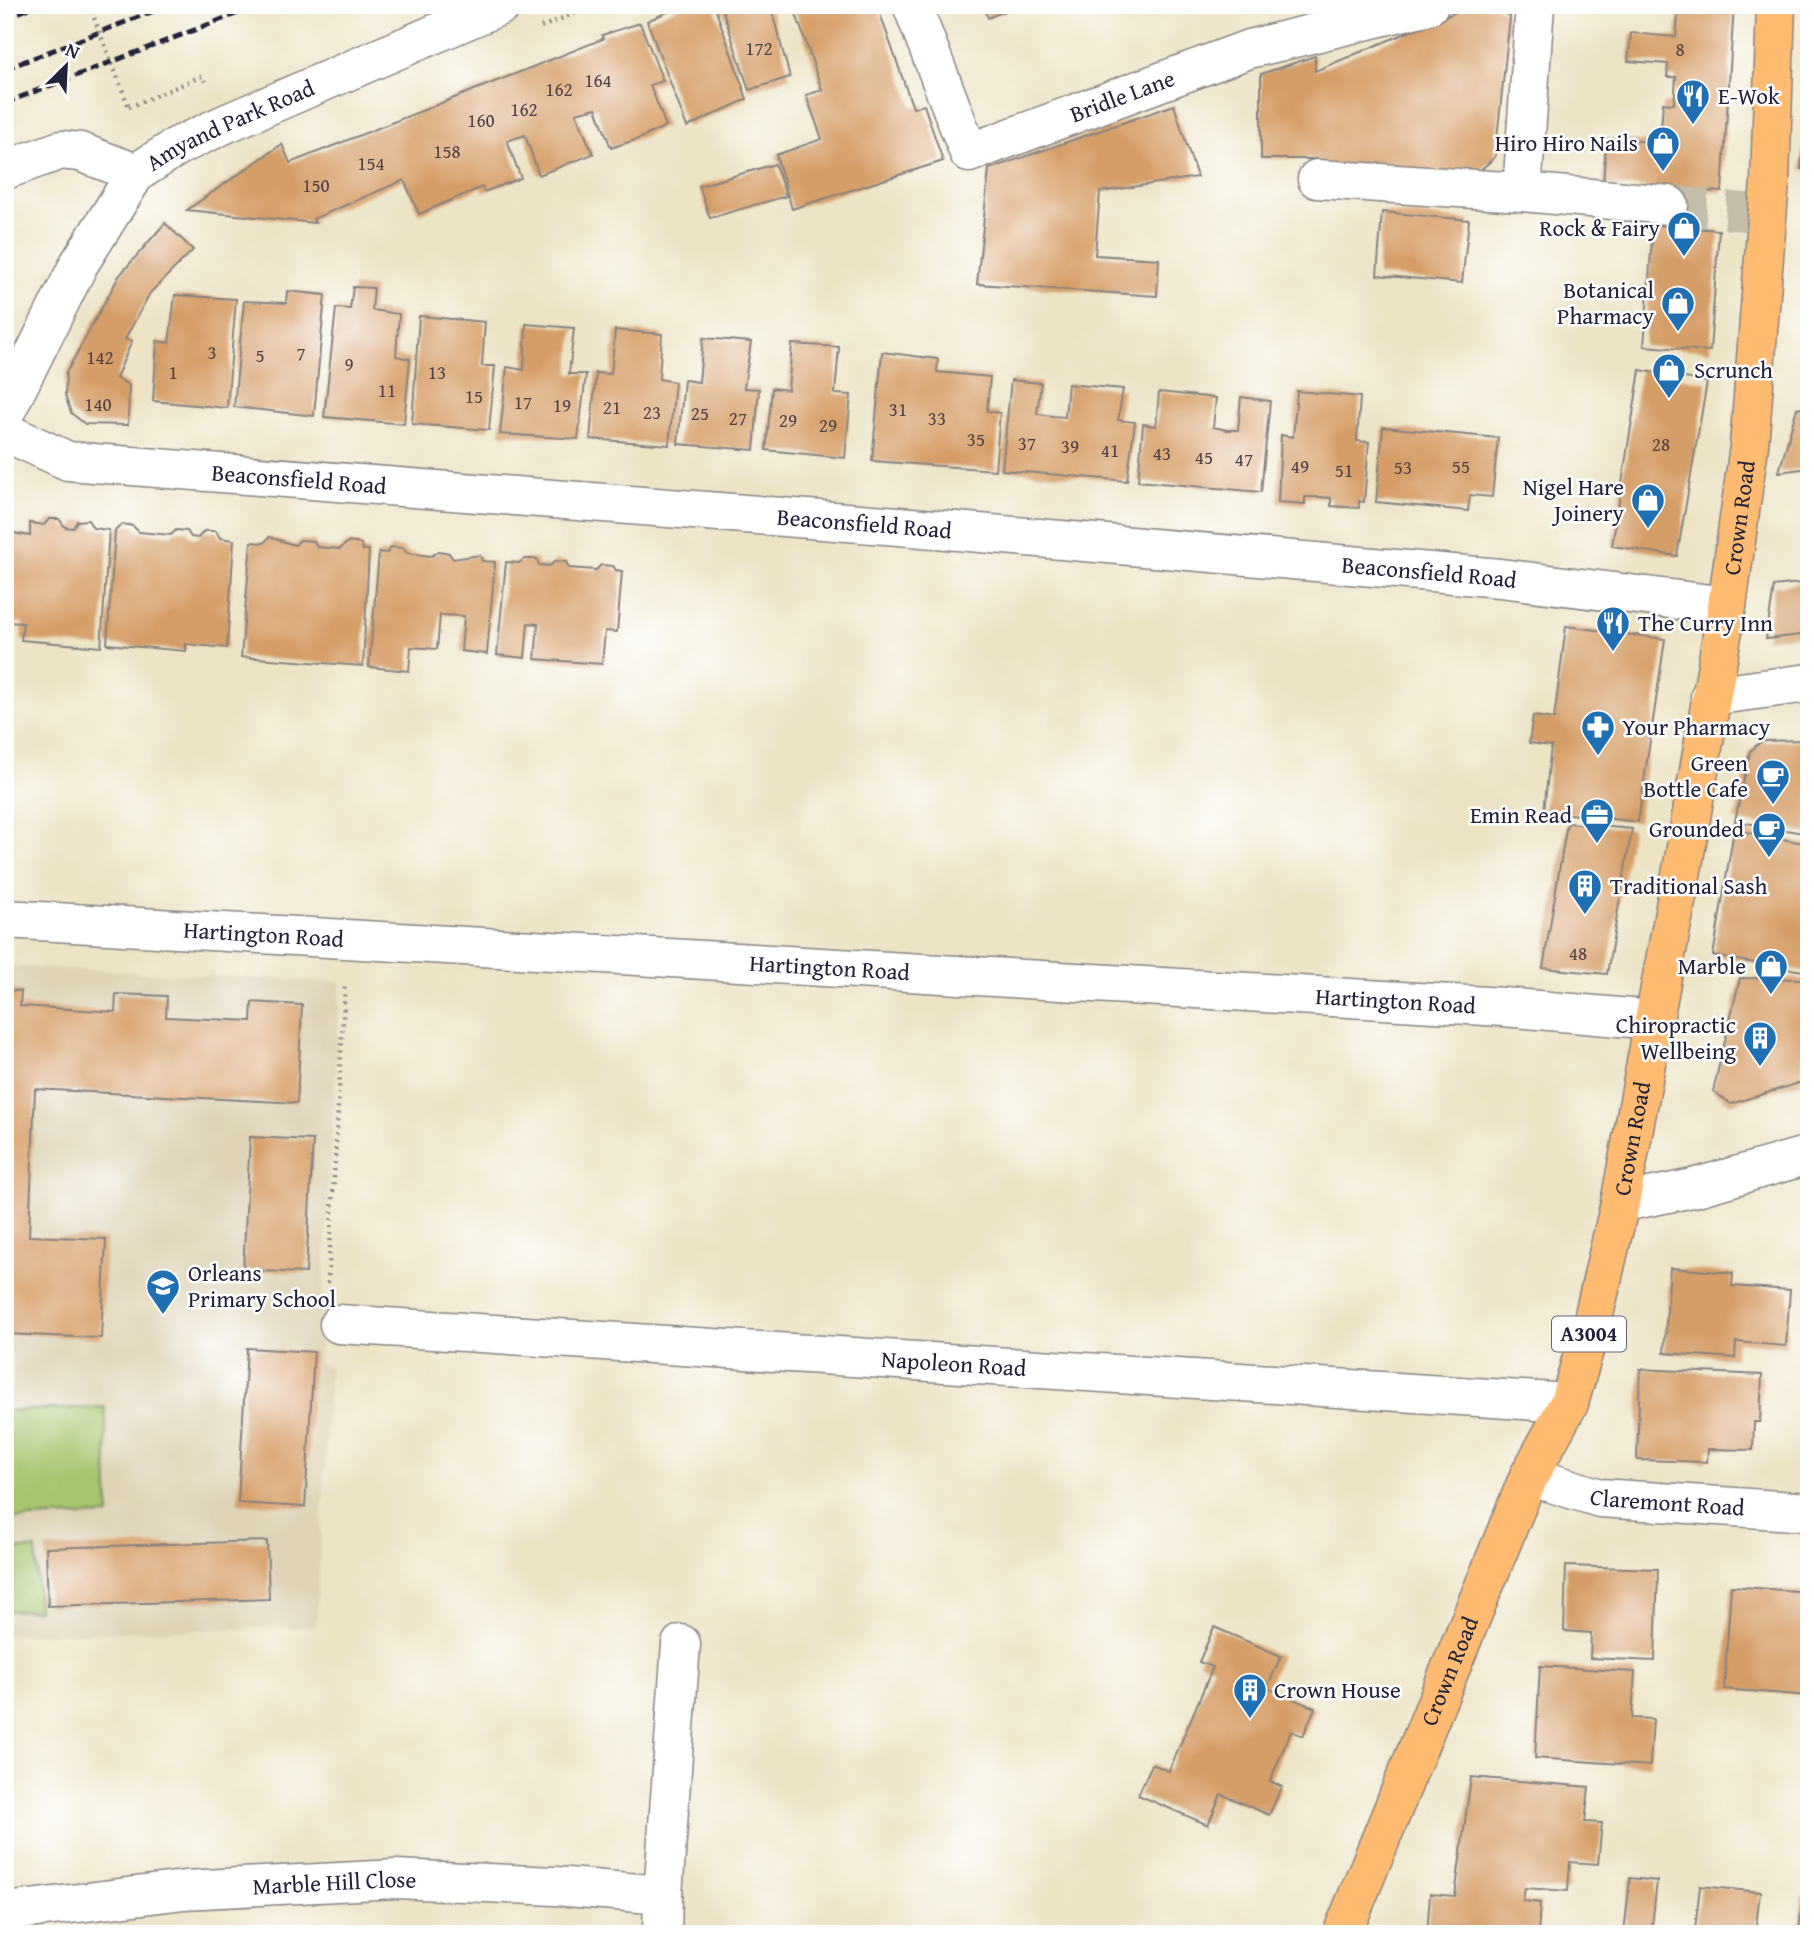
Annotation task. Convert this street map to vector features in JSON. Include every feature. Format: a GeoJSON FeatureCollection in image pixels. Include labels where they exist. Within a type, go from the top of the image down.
{"type":"FeatureCollection","features":[{"type":"Feature","properties":{"kind":"main road","name":"Crown Road"},"geometry":{"type":"LineString","coordinates":[[1342,1934],[1529,1476],[1569,1403],[1593,1319],[1620,1203],[1727,606],[1749,446],[1770,181],[1776,5]]}},
{"type":"Feature","properties":{"kind":"street","name":"Amyand Park Road"},"geometry":{"type":"LineString","coordinates":[[5,413],[79,264],[136,173],[178,146],[225,124],[502,5]]}},
{"type":"Feature","properties":{"kind":"street","name":"Bridle Lane"},"geometry":{"type":"LineString","coordinates":[[912,5],[969,153],[1249,49],[1429,5]]}},
{"type":"Feature","properties":{"kind":"street"},"geometry":{"type":"LineString","coordinates":[[1522,192],[1535,5]]}},
{"type":"Feature","properties":{"kind":"street"},"geometry":{"type":"LineString","coordinates":[[5,170],[61,150],[80,152],[136,173]]}},
{"type":"Feature","properties":{"kind":"street"},"geometry":{"type":"LineString","coordinates":[[1317,179],[1522,192],[1669,205]]}},
{"type":"Feature","properties":{"kind":"street","name":"Beaconsfield Road"},"geometry":{"type":"LineString","coordinates":[[5,432],[68,461],[897,526],[1486,577],[1727,606]]}},
{"type":"Feature","properties":{"kind":"street"},"geometry":{"type":"LineString","coordinates":[[1710,696],[1809,683]]}},
{"type":"Feature","properties":{"kind":"street","name":"Hartington Road"},"geometry":{"type":"LineString","coordinates":[[5,919],[1503,1007],[1654,1020]]}},
{"type":"Feature","properties":{"kind":"street"},"geometry":{"type":"LineString","coordinates":[[1620,1203],[1693,1188],[1809,1155]]}},
{"type":"Feature","properties":{"kind":"street","name":"Napoleon Road"},"geometry":{"type":"LineString","coordinates":[[340,1324],[1569,1403]]}},
{"type":"Feature","properties":{"kind":"street","name":"Claremont Road"},"geometry":{"type":"LineString","coordinates":[[1529,1476],[1600,1498],[1809,1512]]}},
{"type":"Feature","properties":{"kind":"street"},"geometry":{"type":"LineString","coordinates":[[662,1934],[681,1644]]}},
{"type":"Feature","properties":{"kind":"street","name":"Marble Hill Close"},"geometry":{"type":"LineString","coordinates":[[5,1912],[184,1890],[396,1879],[555,1885],[663,1895]]}},
{"type":"Feature","properties":{"kind":"path"},"geometry":{"type":"LineString","coordinates":[[89,5],[129,107],[202,76]]}},
{"type":"Feature","properties":{"kind":"path"},"geometry":{"type":"LineString","coordinates":[[340,1324],[328,1286],[348,938]]}},
{"type":"Feature","properties":{"kind":"shaded area","name":"Orleans Primary School"},"geometry":{"type":"Polygon","coordinates":[[[5,966],[341,982],[319,1364],[330,1367],[316,1627],[5,1635],[5,966]]]}},
{"type":"Feature","properties":{"kind":"green space"},"geometry":{"type":"Polygon","coordinates":[[[105,1407],[109,1515],[5,1519],[5,1411],[105,1407]]]}},
{"type":"Feature","properties":{"kind":"green space"},"geometry":{"type":"Polygon","coordinates":[[[5,1549],[36,1549],[38,1610],[5,1611],[5,1549]]]}},
{"type":"Feature","properties":{"kind":"building"},"geometry":{"type":"Polygon","coordinates":[[[683,5],[714,5],[747,99],[687,127],[647,21],[683,5]]]}},
{"type":"Feature","properties":{"kind":"building"},"geometry":{"type":"Polygon","coordinates":[[[721,5],[770,5],[790,77],[749,90],[721,5]]]}},
{"type":"Feature","properties":{"kind":"building"},"geometry":{"type":"Polygon","coordinates":[[[793,5],[877,5],[913,108],[924,105],[943,161],[792,209],[776,155],[822,139],[806,95],[822,90],[793,5]]]}},
{"type":"Feature","properties":{"kind":"building"},"geometry":{"type":"Polygon","coordinates":[[[922,5],[949,5],[949,6],[925,14],[922,5]]]}},
{"type":"Feature","properties":{"kind":"building"},"geometry":{"type":"Polygon","coordinates":[[[983,5],[1019,5],[988,18],[983,5]]]}},
{"type":"Feature","properties":{"kind":"building"},"geometry":{"type":"Polygon","coordinates":[[[1473,5],[1495,5],[1510,17],[1495,157],[1463,186],[1315,171],[1315,159],[1261,159],[1261,74],[1315,56],[1315,71],[1473,5]]]}},
{"type":"Feature","properties":{"kind":"building"},"geometry":{"type":"Polygon","coordinates":[[[1679,5],[1734,5],[1722,192],[1603,185],[1606,139],[1655,142],[1653,160],[1670,161],[1671,144],[1660,142],[1663,103],[1674,104],[1676,77],[1667,77],[1668,64],[1628,61],[1631,33],[1676,37],[1679,5]]]}},
{"type":"Feature","properties":{"kind":"building"},"geometry":{"type":"Polygon","coordinates":[[[640,23],[663,81],[650,85],[666,126],[641,138],[611,148],[596,108],[576,113],[593,154],[539,175],[525,135],[507,141],[521,178],[484,192],[482,187],[419,214],[404,180],[313,219],[315,223],[187,210],[282,144],[290,163],[603,39],[602,35],[640,23]]]}},
{"type":"Feature","properties":{"kind":"building"},"geometry":{"type":"Polygon","coordinates":[[[1809,97],[1809,170],[1801,169],[1809,97]]]}},
{"type":"Feature","properties":{"kind":"building"},"geometry":{"type":"Polygon","coordinates":[[[1174,105],[1197,177],[1100,192],[1095,255],[1159,259],[1157,296],[977,284],[989,169],[1174,105]]]}},
{"type":"Feature","properties":{"kind":"building"},"geometry":{"type":"Polygon","coordinates":[[[775,164],[786,196],[710,218],[699,186],[775,164]]]}},
{"type":"Feature","properties":{"kind":"building"},"geometry":{"type":"Polygon","coordinates":[[[1382,212],[1469,220],[1462,283],[1377,275],[1382,212]]]}},
{"type":"Feature","properties":{"kind":"building"},"geometry":{"type":"Polygon","coordinates":[[[165,223],[193,250],[150,293],[125,339],[132,341],[116,378],[129,385],[128,425],[85,424],[71,413],[65,395],[66,373],[119,276],[165,223]]]}},
{"type":"Feature","properties":{"kind":"building"},"geometry":{"type":"Polygon","coordinates":[[[1653,225],[1719,230],[1710,351],[1644,346],[1653,225]]]}},
{"type":"Feature","properties":{"kind":"building"},"geometry":{"type":"Polygon","coordinates":[[[353,287],[374,288],[372,310],[399,314],[396,356],[410,359],[404,424],[324,417],[336,308],[350,309],[353,287]]]}},
{"type":"Feature","properties":{"kind":"building"},"geometry":{"type":"Polygon","coordinates":[[[287,291],[325,295],[314,416],[234,407],[244,301],[286,303],[287,291]]]}},
{"type":"Feature","properties":{"kind":"building"},"geometry":{"type":"Polygon","coordinates":[[[175,295],[236,299],[227,408],[153,401],[157,341],[169,343],[175,295]]]}},
{"type":"Feature","properties":{"kind":"building"},"geometry":{"type":"Polygon","coordinates":[[[419,316],[485,322],[482,366],[495,366],[489,430],[412,424],[419,316]]]}},
{"type":"Feature","properties":{"kind":"building"},"geometry":{"type":"Polygon","coordinates":[[[526,324],[574,328],[569,374],[586,374],[578,439],[500,434],[507,367],[524,370],[526,324]]]}},
{"type":"Feature","properties":{"kind":"building"},"geometry":{"type":"Polygon","coordinates":[[[615,330],[662,334],[659,379],[675,382],[669,445],[590,439],[596,373],[611,374],[615,330]]]}},
{"type":"Feature","properties":{"kind":"building"},"geometry":{"type":"Polygon","coordinates":[[[703,338],[751,342],[744,388],[759,389],[754,450],[678,444],[684,380],[699,382],[703,338]]]}},
{"type":"Feature","properties":{"kind":"building"},"geometry":{"type":"Polygon","coordinates":[[[792,344],[839,347],[835,394],[851,395],[845,458],[766,450],[772,388],[788,390],[792,344]]]}},
{"type":"Feature","properties":{"kind":"building"},"geometry":{"type":"Polygon","coordinates":[[[882,352],[938,359],[937,372],[990,377],[987,411],[1000,413],[995,470],[872,461],[882,352]]]}},
{"type":"Feature","properties":{"kind":"building"},"geometry":{"type":"Polygon","coordinates":[[[1640,370],[1707,382],[1677,556],[1612,546],[1640,370]]]}},
{"type":"Feature","properties":{"kind":"building"},"geometry":{"type":"Polygon","coordinates":[[[1011,380],[1041,383],[1037,414],[1065,417],[1068,384],[1123,389],[1118,420],[1135,422],[1127,481],[1002,470],[1011,380]]]}},
{"type":"Feature","properties":{"kind":"building"},"geometry":{"type":"Polygon","coordinates":[[[1297,391],[1360,397],[1357,441],[1369,442],[1364,502],[1359,501],[1359,508],[1331,506],[1331,498],[1319,497],[1305,497],[1305,504],[1278,502],[1281,435],[1293,437],[1297,391]]]}},
{"type":"Feature","properties":{"kind":"building"},"geometry":{"type":"Polygon","coordinates":[[[1159,392],[1216,398],[1213,427],[1227,430],[1238,430],[1241,397],[1270,401],[1261,492],[1138,481],[1143,424],[1156,426],[1159,392]]]}},
{"type":"Feature","properties":{"kind":"building"},"geometry":{"type":"Polygon","coordinates":[[[1809,406],[1809,468],[1779,472],[1797,408],[1809,406]]]}},
{"type":"Feature","properties":{"kind":"building"},"geometry":{"type":"Polygon","coordinates":[[[1383,427],[1498,438],[1492,497],[1470,495],[1468,511],[1376,502],[1383,427]]]}},
{"type":"Feature","properties":{"kind":"building"},"geometry":{"type":"Polygon","coordinates":[[[49,519],[59,519],[65,527],[73,528],[77,521],[88,520],[93,528],[109,530],[101,647],[21,640],[23,623],[8,622],[5,639],[8,532],[30,536],[30,523],[44,525],[49,519]]]}},
{"type":"Feature","properties":{"kind":"building"},"geometry":{"type":"Polygon","coordinates":[[[122,524],[133,526],[139,532],[171,535],[176,530],[187,531],[191,537],[198,538],[204,531],[216,531],[220,538],[234,540],[227,648],[186,644],[186,651],[107,644],[115,531],[122,524]]]}},
{"type":"Feature","properties":{"kind":"building"},"geometry":{"type":"Polygon","coordinates":[[[269,537],[295,545],[300,540],[314,541],[317,547],[340,549],[348,542],[361,544],[363,550],[369,550],[363,666],[241,657],[251,542],[264,543],[269,537]]]}},
{"type":"Feature","properties":{"kind":"building"},"geometry":{"type":"Polygon","coordinates":[[[391,547],[403,548],[407,553],[431,556],[439,551],[449,553],[453,559],[480,555],[482,561],[495,562],[487,654],[461,651],[464,616],[440,615],[437,649],[411,647],[409,671],[369,667],[379,552],[387,553],[391,547]]]}},
{"type":"Feature","properties":{"kind":"building"},"geometry":{"type":"Polygon","coordinates":[[[524,559],[537,559],[539,565],[550,566],[555,561],[566,562],[569,568],[596,570],[601,565],[613,566],[622,571],[617,632],[605,631],[602,664],[535,659],[538,624],[528,623],[525,658],[497,655],[506,562],[519,563],[524,559]]]}},
{"type":"Feature","properties":{"kind":"building"},"geometry":{"type":"Polygon","coordinates":[[[1809,582],[1809,634],[1766,639],[1774,586],[1809,582]]]}},
{"type":"Feature","properties":{"kind":"building"},"geometry":{"type":"Polygon","coordinates":[[[1566,626],[1665,639],[1638,822],[1544,811],[1551,746],[1529,743],[1533,716],[1554,719],[1566,626]]]}},
{"type":"Feature","properties":{"kind":"building"},"geometry":{"type":"Polygon","coordinates":[[[1809,740],[1809,834],[1735,821],[1750,751],[1762,741],[1809,740]]]}},
{"type":"Feature","properties":{"kind":"building"},"geometry":{"type":"Polygon","coordinates":[[[1567,823],[1632,829],[1607,974],[1543,968],[1567,823]]]}},
{"type":"Feature","properties":{"kind":"building"},"geometry":{"type":"Polygon","coordinates":[[[1734,830],[1809,844],[1809,875],[1802,900],[1809,901],[1809,972],[1713,956],[1734,830]]]}},
{"type":"Feature","properties":{"kind":"building"},"geometry":{"type":"Polygon","coordinates":[[[1740,978],[1807,979],[1802,1082],[1731,1104],[1713,1091],[1740,978]]]}},
{"type":"Feature","properties":{"kind":"building"},"geometry":{"type":"Polygon","coordinates":[[[5,990],[21,991],[20,1006],[115,1012],[116,994],[167,996],[166,1017],[251,1021],[252,1002],[302,1005],[297,1103],[35,1089],[29,1236],[106,1239],[101,1338],[5,1334],[5,990]]]}},
{"type":"Feature","properties":{"kind":"building"},"geometry":{"type":"Polygon","coordinates":[[[250,1137],[313,1140],[306,1273],[243,1270],[250,1137]]]}},
{"type":"Feature","properties":{"kind":"building"},"geometry":{"type":"Polygon","coordinates":[[[1670,1268],[1733,1273],[1732,1286],[1790,1290],[1786,1346],[1736,1342],[1735,1358],[1664,1353],[1670,1268]]]}},
{"type":"Feature","properties":{"kind":"building"},"geometry":{"type":"Polygon","coordinates":[[[247,1348],[314,1352],[305,1507],[238,1503],[247,1348]]]}},
{"type":"Feature","properties":{"kind":"building"},"geometry":{"type":"Polygon","coordinates":[[[1640,1369],[1762,1375],[1760,1422],[1754,1422],[1753,1450],[1708,1449],[1707,1462],[1637,1460],[1640,1369]]]}},
{"type":"Feature","properties":{"kind":"building"},"geometry":{"type":"Polygon","coordinates":[[[267,1541],[269,1599],[48,1606],[46,1548],[267,1541]]]}},
{"type":"Feature","properties":{"kind":"building"},"geometry":{"type":"Polygon","coordinates":[[[1566,1566],[1658,1569],[1655,1661],[1590,1658],[1591,1633],[1564,1631],[1566,1566]]]}},
{"type":"Feature","properties":{"kind":"building"},"geometry":{"type":"Polygon","coordinates":[[[1731,1586],[1809,1592],[1809,1696],[1724,1689],[1731,1586]]]}},
{"type":"Feature","properties":{"kind":"building","name":"Crown House"},"geometry":{"type":"Polygon","coordinates":[[[1214,1627],[1281,1656],[1267,1688],[1315,1708],[1303,1736],[1291,1731],[1270,1781],[1282,1787],[1269,1815],[1221,1794],[1208,1825],[1138,1795],[1152,1764],[1169,1771],[1213,1667],[1199,1662],[1214,1627]]]}},
{"type":"Feature","properties":{"kind":"building"},"geometry":{"type":"Polygon","coordinates":[[[1540,1666],[1635,1672],[1632,1718],[1653,1719],[1650,1766],[1535,1758],[1540,1666]]]}},
{"type":"Feature","properties":{"kind":"building"},"geometry":{"type":"Polygon","coordinates":[[[1471,1777],[1589,1787],[1585,1822],[1602,1823],[1598,1864],[1570,1862],[1568,1891],[1525,1888],[1523,1901],[1540,1903],[1538,1934],[1427,1934],[1430,1894],[1455,1896],[1471,1777]]]}},
{"type":"Feature","properties":{"kind":"building"},"geometry":{"type":"Polygon","coordinates":[[[1630,1878],[1657,1881],[1652,1926],[1695,1930],[1700,1886],[1760,1892],[1755,1934],[1624,1934],[1630,1878]]]}},
{"type":"Feature","properties":{"kind":"building"},"geometry":{"type":"Polygon","coordinates":[[[1802,1896],[1809,1897],[1809,1934],[1799,1934],[1802,1896]]]}},
{"type":"Feature","properties":{"kind":"tunnel"},"geometry":{"type":"LineString","coordinates":[[1669,205],[1767,214]]}},
{"type":"Feature","properties":{"kind":"railway"},"geometry":{"type":"LineString","coordinates":[[5,18],[37,5]]}},
{"type":"Feature","properties":{"kind":"railway"},"geometry":{"type":"LineString","coordinates":[[5,69],[169,5]]}},
{"type":"Feature","properties":{"kind":"railway"},"geometry":{"type":"LineString","coordinates":[[5,103],[259,5]]}},
{"type":"Feature","properties":{"kind":"place","name":"E-Wok"},"geometry":{"type":"Point","coordinates":[1693,126]}},
{"type":"Feature","properties":{"kind":"place","name":"Hiro Hiro Nails"},"geometry":{"type":"Point","coordinates":[1663,173]}},
{"type":"Feature","properties":{"kind":"place","name":"Rock & Fairy"},"geometry":{"type":"Point","coordinates":[1684,258]}},
{"type":"Feature","properties":{"kind":"place","name":"Botanical Pharmacy"},"geometry":{"type":"Point","coordinates":[1678,333]}},
{"type":"Feature","properties":{"kind":"place","name":"Scrunch"},"geometry":{"type":"Point","coordinates":[1669,400]}},
{"type":"Feature","properties":{"kind":"place","name":"Nigel Hare Joinery"},"geometry":{"type":"Point","coordinates":[1648,530]}},
{"type":"Feature","properties":{"kind":"place","name":"The Curry Inn"},"geometry":{"type":"Point","coordinates":[1613,653]}},
{"type":"Feature","properties":{"kind":"place","name":"Your Pharmacy"},"geometry":{"type":"Point","coordinates":[1598,757]}},
{"type":"Feature","properties":{"kind":"place","name":"Green Bottle Cafe"},"geometry":{"type":"Point","coordinates":[1773,806]}},
{"type":"Feature","properties":{"kind":"place","name":"Emin Read"},"geometry":{"type":"Point","coordinates":[1597,845]}},
{"type":"Feature","properties":{"kind":"place","name":"Grounded"},"geometry":{"type":"Point","coordinates":[1769,859]}},
{"type":"Feature","properties":{"kind":"place","name":"Traditional Sash"},"geometry":{"type":"Point","coordinates":[1585,916]}},
{"type":"Feature","properties":{"kind":"place","name":"Marble"},"geometry":{"type":"Point","coordinates":[1771,996]}},
{"type":"Feature","properties":{"kind":"place","name":"Chiropractic Wellbeing"},"geometry":{"type":"Point","coordinates":[1760,1068]}},
{"type":"Feature","properties":{"kind":"place","name":"Orleans Primary School"},"geometry":{"type":"Point","coordinates":[163,1316]}},
{"type":"Feature","properties":{"kind":"place","name":"Crown House"},"geometry":{"type":"Point","coordinates":[1250,1720]}}]}
